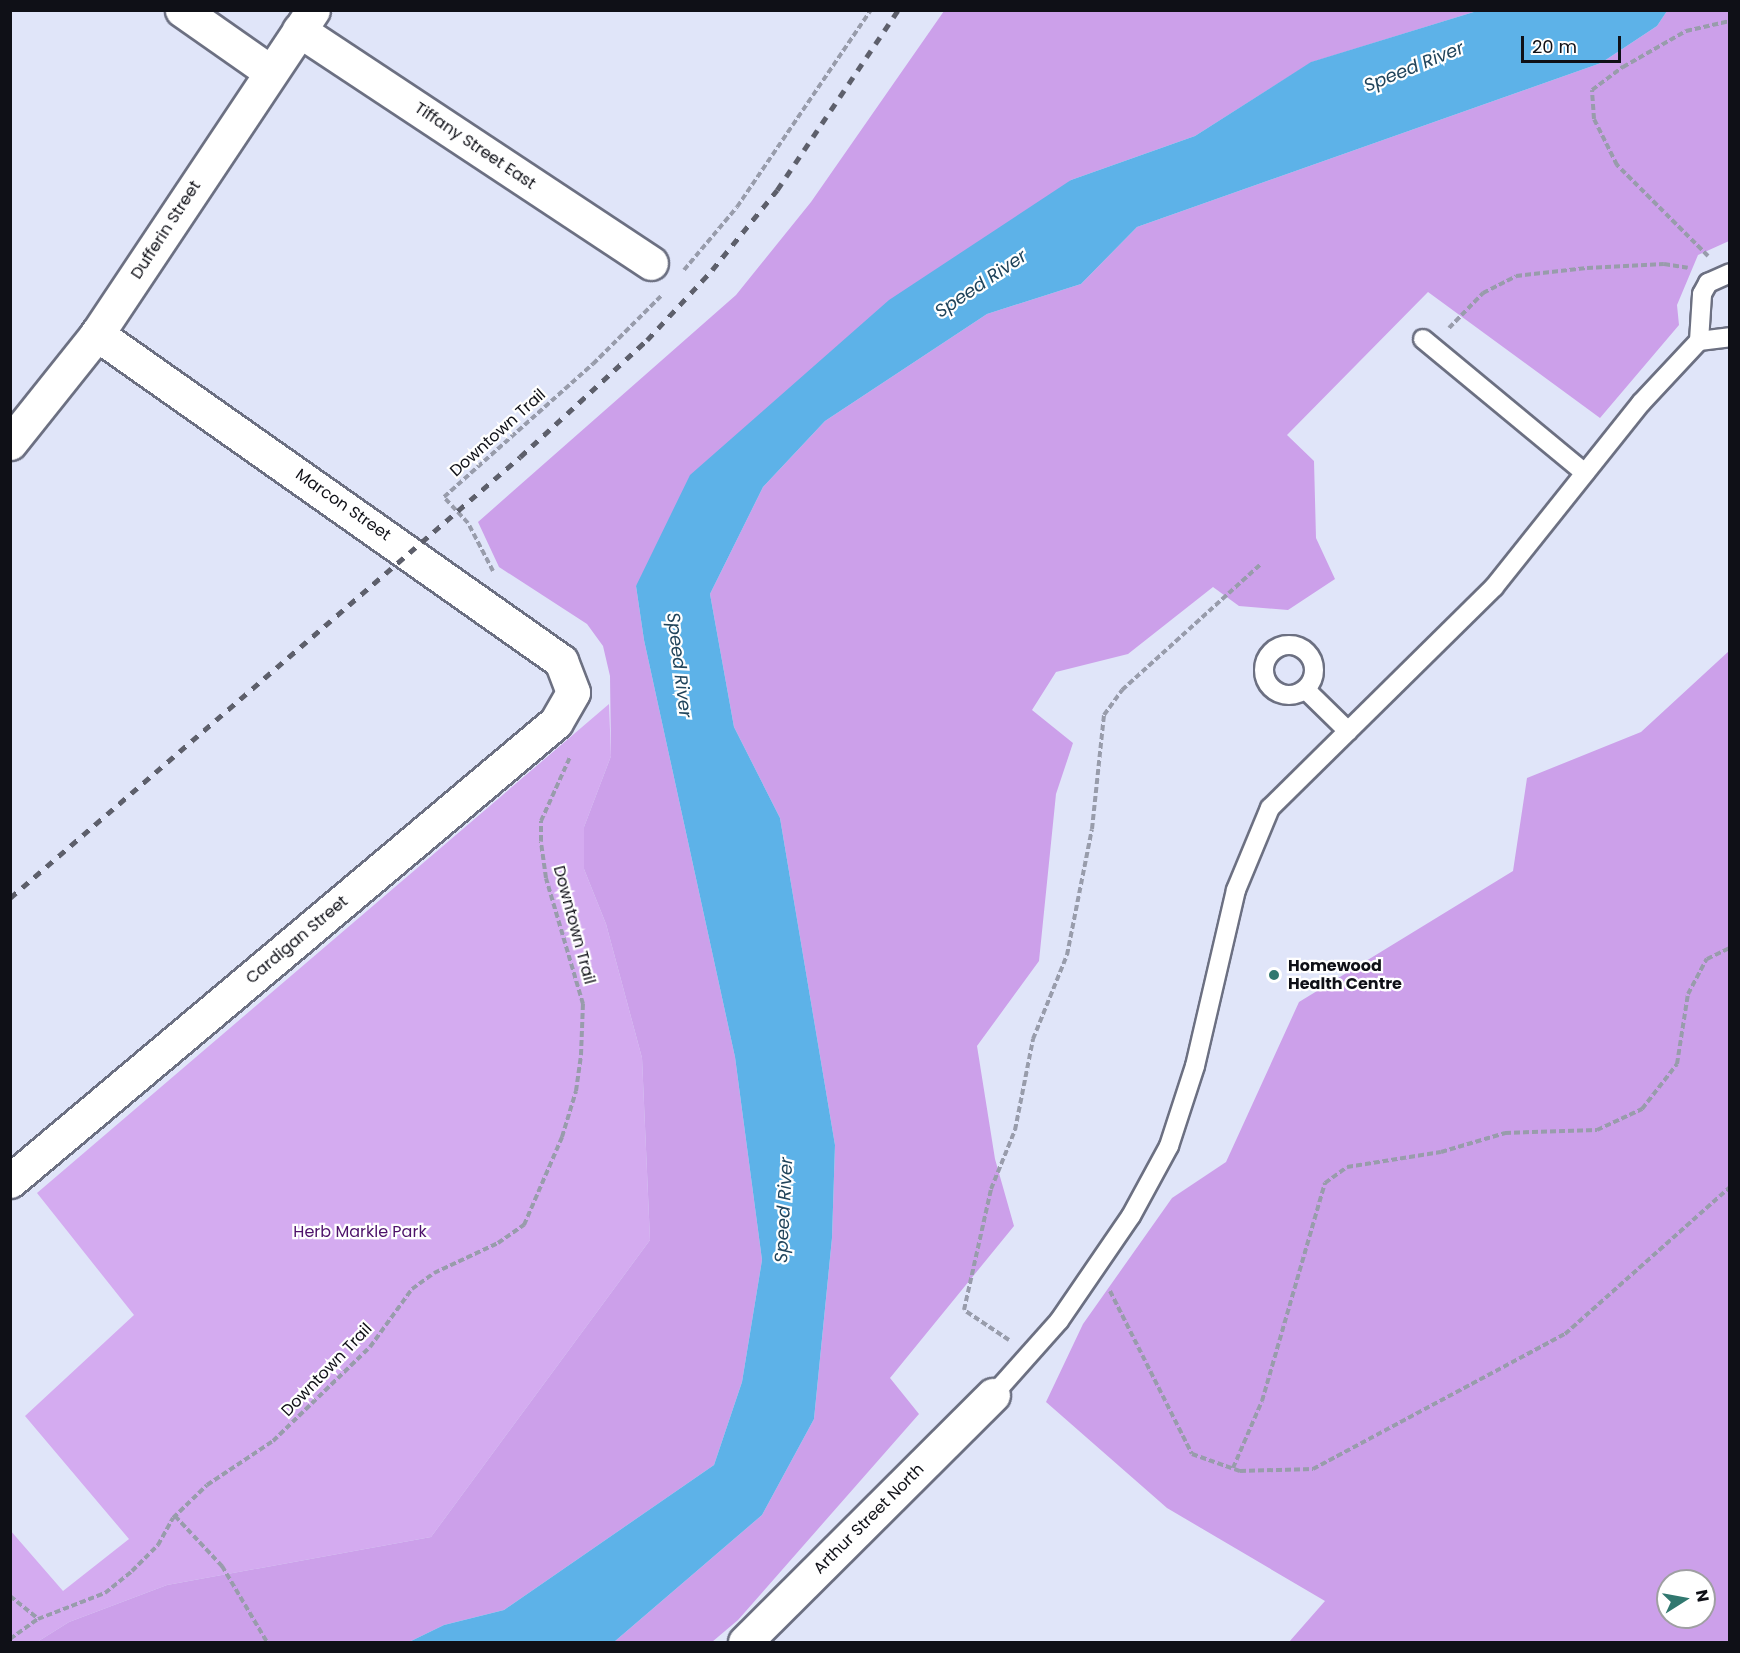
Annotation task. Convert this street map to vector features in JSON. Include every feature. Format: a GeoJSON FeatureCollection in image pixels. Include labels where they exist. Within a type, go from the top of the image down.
{"type":"FeatureCollection","features":[{"type":"Feature","properties":{"kind":"street"},"geometry":{"type":"LineString","coordinates":[[182,10],[269,71]]}},
{"type":"Feature","properties":{"kind":"street","name":"Dufferin Street"},"geometry":{"type":"LineString","coordinates":[[10,443],[97,334],[269,71],[306,20]]}},
{"type":"Feature","properties":{"kind":"street","name":"Tiffany Street East"},"geometry":{"type":"LineString","coordinates":[[306,20],[660,275]]}},
{"type":"Feature","properties":{"kind":"street","name":"Marcon Street"},"geometry":{"type":"LineString","coordinates":[[97,334],[561,661],[573,692]]}},
{"type":"Feature","properties":{"kind":"street","name":"Cardigan Street"},"geometry":{"type":"LineString","coordinates":[[10,1181],[556,722],[573,692]]}},
{"type":"Feature","properties":{"kind":"street","name":"Arthur Street North"},"geometry":{"type":"LineString","coordinates":[[745,1642],[993,1395]]}},
{"type":"Feature","properties":{"kind":"lane"},"geometry":{"type":"LineString","coordinates":[[993,1395],[1059,1321],[1131,1216],[1169,1146],[1196,1066],[1236,890],[1270,808],[1494,587],[1641,403],[1699,341],[1702,294],[1708,283],[1727,273]]}},
{"type":"Feature","properties":{"kind":"lane"},"geometry":{"type":"LineString","coordinates":[[1699,341],[1730,337]]}},
{"type":"Feature","properties":{"kind":"lane"},"geometry":{"type":"LineString","coordinates":[[1427,343],[1585,473]]}},
{"type":"Feature","properties":{"kind":"lane"},"geometry":{"type":"LineString","coordinates":[[1306,690],[1347,731]]}},
{"type":"Feature","properties":{"kind":"path"},"geometry":{"type":"LineString","coordinates":[[682,272],[737,207],[871,10]]}},
{"type":"Feature","properties":{"kind":"path"},"geometry":{"type":"LineString","coordinates":[[1727,273],[1617,165],[1594,118],[1592,90],[1623,67],[1686,31],[1730,21]]}},
{"type":"Feature","properties":{"kind":"path"},"geometry":{"type":"LineString","coordinates":[[1427,343],[1482,293],[1516,276],[1664,264],[1727,273]]}},
{"type":"Feature","properties":{"kind":"path","name":"Downtown Trail"},"geometry":{"type":"LineString","coordinates":[[496,578],[468,523],[444,497],[593,364],[660,275]]}},
{"type":"Feature","properties":{"kind":"path"},"geometry":{"type":"LineString","coordinates":[[1030,1353],[964,1310],[991,1189],[1015,1130],[1034,1039],[1067,955],[1092,829],[1104,715],[1122,690],[1260,565]]}},
{"type":"Feature","properties":{"kind":"path","name":"Downtown Trail"},"geometry":{"type":"LineString","coordinates":[[10,1640],[38,1619],[105,1593],[158,1545],[175,1516],[207,1485],[273,1441],[370,1347],[412,1289],[434,1273],[498,1243],[524,1225],[562,1137],[576,1091],[581,1055],[583,1004],[572,956],[546,878],[541,841],[541,821],[571,755]]}},
{"type":"Feature","properties":{"kind":"path"},"geometry":{"type":"LineString","coordinates":[[1233,1468],[1262,1401],[1325,1183],[1347,1167],[1441,1152],[1505,1133],[1597,1130],[1642,1109],[1677,1064],[1688,994],[1707,959],[1730,948]]}},
{"type":"Feature","properties":{"kind":"path"},"geometry":{"type":"LineString","coordinates":[[1096,1266],[1192,1454],[1233,1468],[1313,1469],[1564,1334],[1730,1188]]}},
{"type":"Feature","properties":{"kind":"path"},"geometry":{"type":"LineString","coordinates":[[175,1516],[222,1566],[267,1642]]}},
{"type":"Feature","properties":{"kind":"path"},"geometry":{"type":"LineString","coordinates":[[10,1596],[38,1619]]}},
{"type":"Feature","properties":{"kind":"green space","name":"Herb Markle Park"},"geometry":{"type":"Polygon","coordinates":[[[609,704],[611,756],[584,827],[584,869],[606,924],[642,1058],[650,1240],[431,1537],[167,1585],[69,1622],[37,1642],[11,1642],[10,1530],[63,1591],[129,1539],[25,1416],[134,1315],[37,1193],[609,704]]]}},
{"type":"Feature","properties":{"kind":"shaded area"},"geometry":{"type":"Polygon","coordinates":[[[944,11],[1477,11],[1312,62],[1195,136],[1071,180],[636,586],[644,640],[735,1057],[762,1260],[742,1382],[714,1465],[504,1610],[444,1625],[409,1642],[37,1642],[69,1622],[167,1585],[431,1537],[650,1240],[642,1058],[606,924],[584,869],[584,827],[611,756],[610,676],[603,646],[587,624],[499,567],[478,522],[736,295],[811,202],[944,11]]]}},
{"type":"Feature","properties":{"kind":"shaded area"},"geometry":{"type":"Polygon","coordinates":[[[1667,11],[1729,11],[1729,241],[1698,255],[1677,305],[1679,325],[1600,418],[1428,292],[1287,435],[1314,461],[1316,538],[1335,579],[1288,610],[1239,606],[1213,587],[1128,654],[1056,672],[1032,710],[1073,743],[1056,794],[1039,961],[977,1046],[995,1159],[1014,1226],[890,1378],[919,1414],[738,1620],[712,1642],[614,1642],[762,1515],[814,1419],[832,1238],[835,1145],[780,818],[734,727],[710,594],[763,487],[825,421],[987,314],[1081,284],[1137,227],[1601,63],[1657,26],[1667,11]]]}},
{"type":"Feature","properties":{"kind":"shaded area"},"geometry":{"type":"Polygon","coordinates":[[[1729,651],[1729,1642],[1289,1642],[1325,1601],[1167,1508],[1046,1402],[1083,1324],[1172,1198],[1226,1162],[1299,1002],[1513,871],[1527,778],[1641,732],[1729,651]]]}},
{"type":"Feature","properties":{"kind":"water","name":"Speed River"},"geometry":{"type":"Polygon","coordinates":[[[1477,11],[1667,11],[1657,26],[1601,63],[1137,227],[1081,284],[987,314],[825,421],[763,487],[710,594],[734,727],[780,818],[835,1145],[832,1238],[814,1419],[762,1515],[614,1642],[409,1642],[444,1625],[504,1610],[714,1465],[742,1382],[762,1260],[735,1057],[644,640],[636,586],[690,475],[889,300],[1071,180],[1195,136],[1311,62],[1477,11]]]}},
{"type":"Feature","properties":{"kind":"railway"},"geometry":{"type":"LineString","coordinates":[[10,898],[520,457],[647,340],[712,270],[777,190],[898,10]]}},
{"type":"Feature","properties":{"kind":"place","name":"Homewood Health Centre"},"geometry":{"type":"Point","coordinates":[1274,975]}}]}
